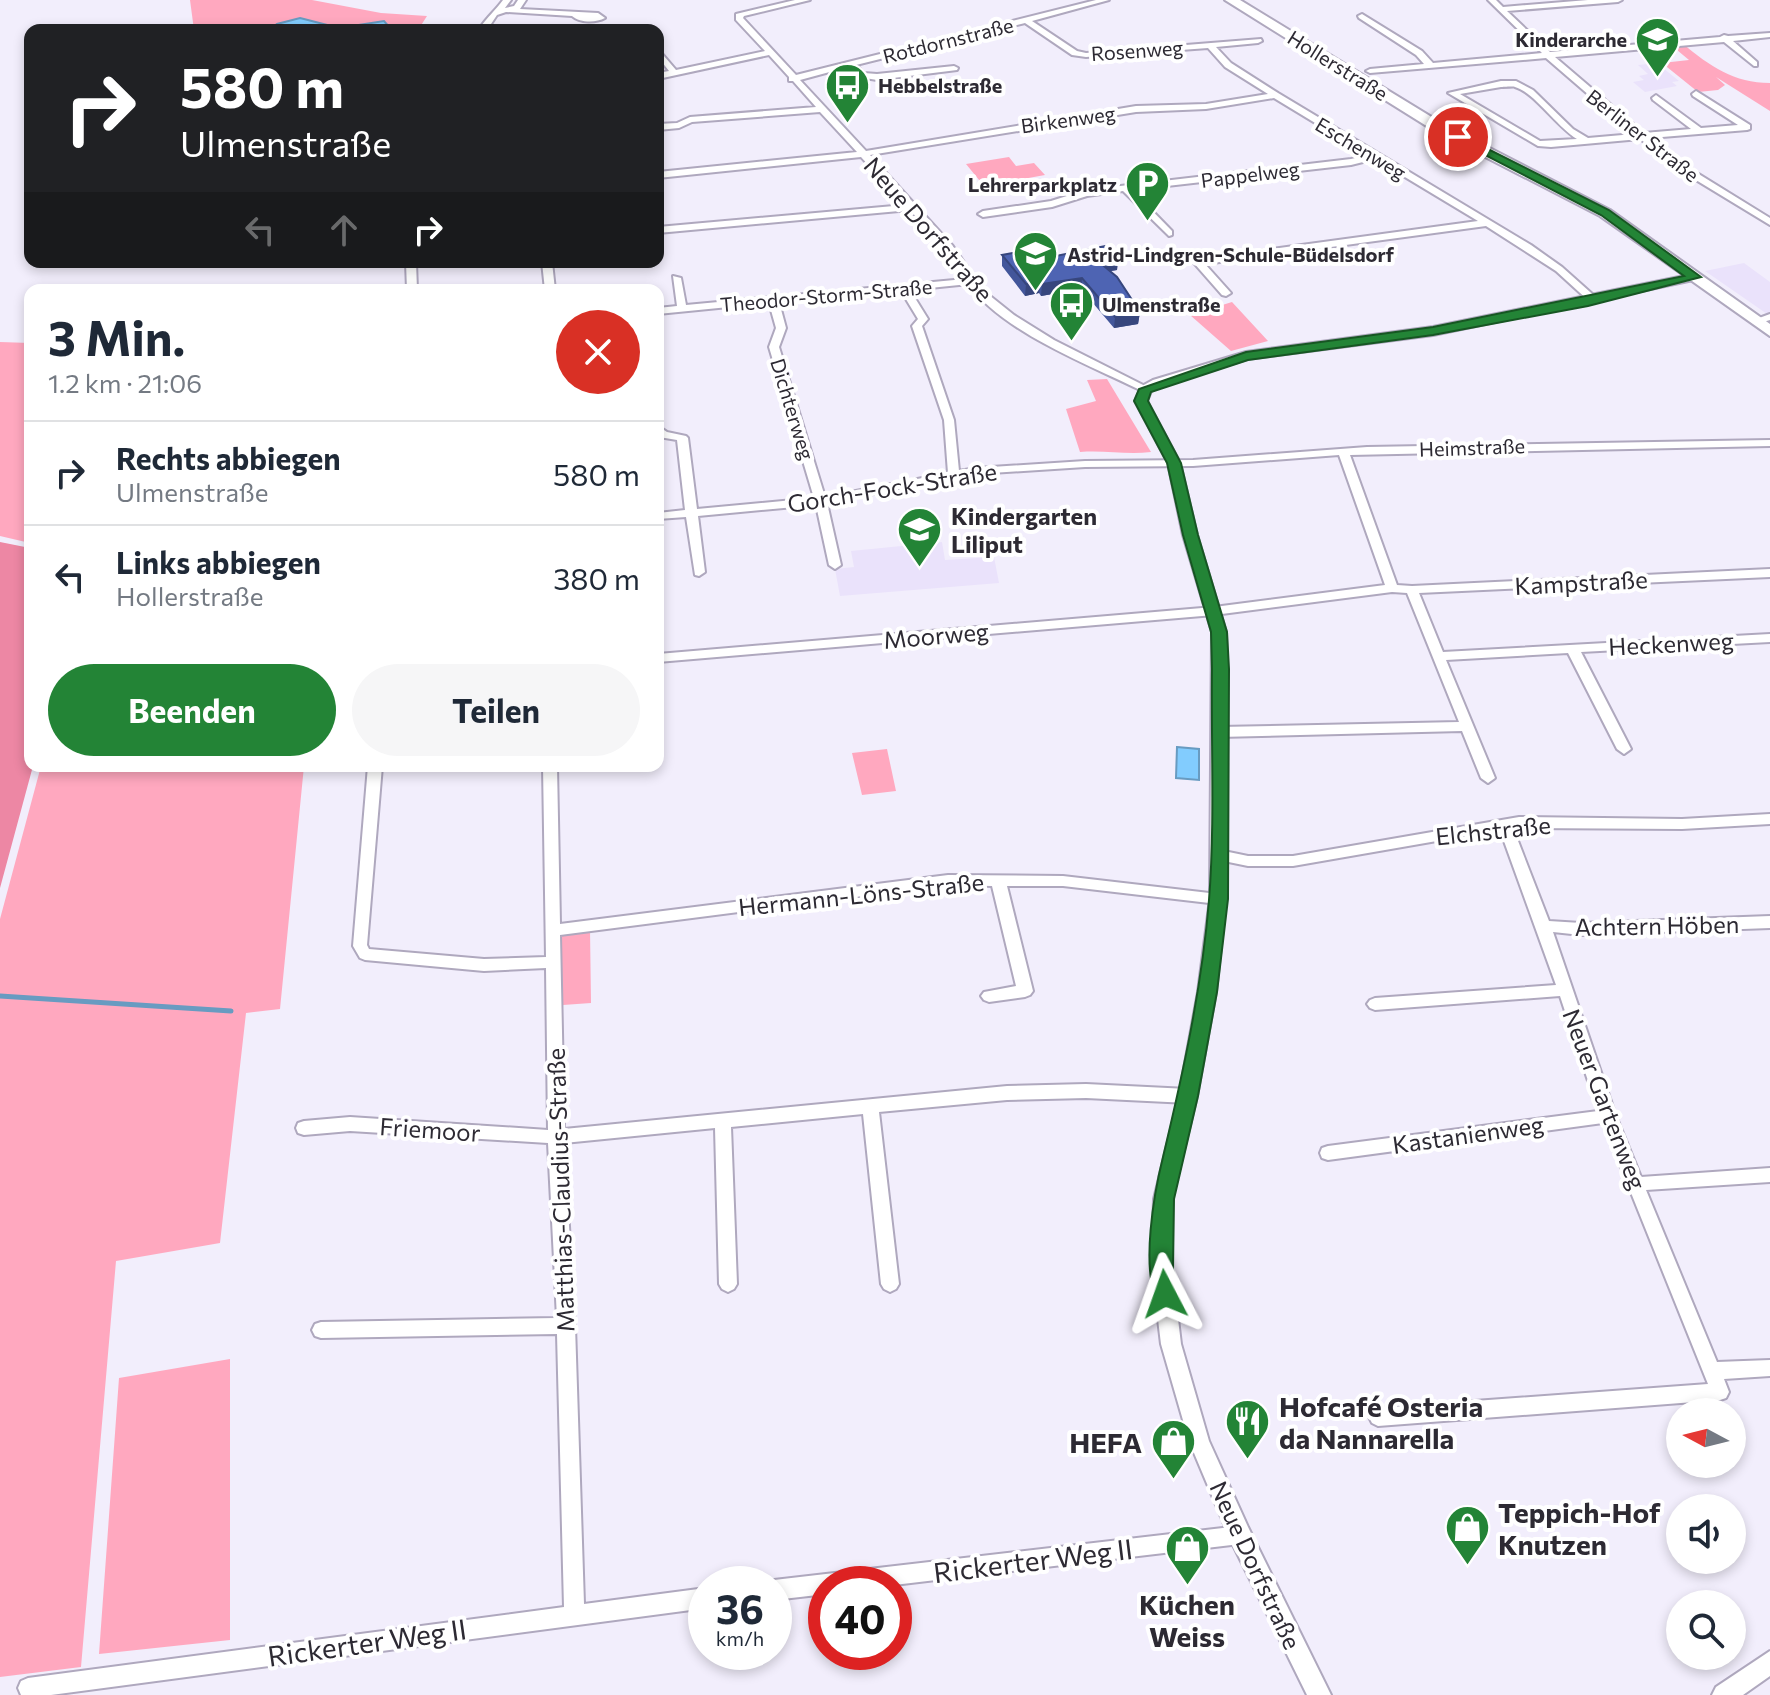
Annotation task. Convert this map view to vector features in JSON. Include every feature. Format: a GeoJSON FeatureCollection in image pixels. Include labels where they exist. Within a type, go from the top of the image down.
{"type":"FeatureCollection","features":[{"type":"Feature","properties":{"kind":"main road","name":"Hollerstraße"},"geometry":{"type":"LineString","coordinates":[[1237,1],[1438,127],[1605,213],[1694,277],[1763,319],[1770,331]]}},
{"type":"Feature","properties":{"kind":"street"},"geometry":{"type":"LineString","coordinates":[[504,11],[507,0]]}},
{"type":"Feature","properties":{"kind":"street"},"geometry":{"type":"LineString","coordinates":[[487,24],[494,13],[517,8],[522,0]]}},
{"type":"Feature","properties":{"kind":"street","name":"Neue Dorfstraße"},"geometry":{"type":"LineString","coordinates":[[806,0],[740,14],[739,18],[949,247],[971,281],[1010,317],[1050,342],[1146,389],[1141,401],[1145,415],[1162,436],[1174,463],[1220,644],[1219,855],[1218,899],[1207,992],[1188,1096],[1163,1199],[1162,1269],[1171,1344],[1199,1441],[1240,1535],[1319,1695]]}},
{"type":"Feature","properties":{"kind":"street","name":"Rotdornstraße"},"geometry":{"type":"LineString","coordinates":[[792,79],[1105,0]]}},
{"type":"Feature","properties":{"kind":"street","name":"Berliner Straße"},"geometry":{"type":"LineString","coordinates":[[1492,0],[1605,110],[1695,178],[1770,222]]}},
{"type":"Feature","properties":{"kind":"street"},"geometry":{"type":"LineString","coordinates":[[1502,9],[1618,0]]}},
{"type":"Feature","properties":{"kind":"street"},"geometry":{"type":"LineString","coordinates":[[504,11],[576,16]]}},
{"type":"Feature","properties":{"kind":"street"},"geometry":{"type":"LineString","coordinates":[[1362,16],[1419,53],[1431,66]]}},
{"type":"Feature","properties":{"kind":"street","name":"Rosenweg"},"geometry":{"type":"LineString","coordinates":[[1026,20],[1075,53],[1086,55],[1258,41]]}},
{"type":"Feature","properties":{"kind":"street"},"geometry":{"type":"LineString","coordinates":[[1370,71],[1770,35]]}},
{"type":"Feature","properties":{"kind":"street"},"geometry":{"type":"LineString","coordinates":[[1724,37],[1754,64]]}},
{"type":"Feature","properties":{"kind":"street","name":"Eschenweg"},"geometry":{"type":"LineString","coordinates":[[1210,45],[1228,65],[1549,262],[1594,300]]}},
{"type":"Feature","properties":{"kind":"street"},"geometry":{"type":"LineString","coordinates":[[664,75],[768,53]]}},
{"type":"Feature","properties":{"kind":"street"},"geometry":{"type":"LineString","coordinates":[[664,59],[674,73]]}},
{"type":"Feature","properties":{"kind":"street"},"geometry":{"type":"LineString","coordinates":[[849,64],[862,75],[877,77],[954,68]]}},
{"type":"Feature","properties":{"kind":"street"},"geometry":{"type":"LineString","coordinates":[[1587,141],[1570,131],[1530,92],[1516,84],[1452,93],[1538,143],[1587,141],[1747,127],[1696,94]]}},
{"type":"Feature","properties":{"kind":"street","name":"Birkenweg"},"geometry":{"type":"LineString","coordinates":[[664,174],[862,154],[1136,109],[1150,112],[1215,106],[1275,95]]}},
{"type":"Feature","properties":{"kind":"street"},"geometry":{"type":"LineString","coordinates":[[1656,98],[1699,131]]}},
{"type":"Feature","properties":{"kind":"street"},"geometry":{"type":"LineString","coordinates":[[664,126],[690,120],[820,109]]}},
{"type":"Feature","properties":{"kind":"street","name":"Pappelweg"},"geometry":{"type":"LineString","coordinates":[[983,214],[1052,204],[1086,193],[1351,162],[1374,156]]}},
{"type":"Feature","properties":{"kind":"street"},"geometry":{"type":"LineString","coordinates":[[1126,189],[1169,233]]}},
{"type":"Feature","properties":{"kind":"street"},"geometry":{"type":"LineString","coordinates":[[664,229],[912,207]]}},
{"type":"Feature","properties":{"kind":"street"},"geometry":{"type":"LineString","coordinates":[[1226,293],[1198,262],[1486,223]]}},
{"type":"Feature","properties":{"kind":"street"},"geometry":{"type":"LineString","coordinates":[[1146,389],[1246,356],[1433,331],[1694,277]]}},
{"type":"Feature","properties":{"kind":"street"},"geometry":{"type":"LineString","coordinates":[[676,278],[682,308]]}},
{"type":"Feature","properties":{"kind":"street","name":"Theodor-Storm-Straße"},"geometry":{"type":"LineString","coordinates":[[664,310],[971,281]]}},
{"type":"Feature","properties":{"kind":"street"},"geometry":{"type":"LineString","coordinates":[[905,289],[923,319],[917,326],[949,420],[954,473]]}},
{"type":"Feature","properties":{"kind":"street","name":"Dichterweg"},"geometry":{"type":"LineString","coordinates":[[773,300],[781,328],[774,347],[821,501],[835,565]]}},
{"type":"Feature","properties":{"kind":"street"},"geometry":{"type":"LineString","coordinates":[[664,435],[682,438],[699,572]]}},
{"type":"Feature","properties":{"kind":"street","name":"Heimstraße"},"geometry":{"type":"LineString","coordinates":[[1174,463],[1343,452],[1593,444],[1770,443]]}},
{"type":"Feature","properties":{"kind":"street"},"geometry":{"type":"LineString","coordinates":[[1343,452],[1392,588]]}},
{"type":"Feature","properties":{"kind":"street","name":"Gorch-Fock-Straße"},"geometry":{"type":"LineString","coordinates":[[664,515],[821,501],[954,473],[1085,464],[1174,463]]}},
{"type":"Feature","properties":{"kind":"street","name":"Kampstraße"},"geometry":{"type":"LineString","coordinates":[[1392,588],[1412,590],[1770,573]]}},
{"type":"Feature","properties":{"kind":"street","name":"Moorweg"},"geometry":{"type":"LineString","coordinates":[[664,657],[1214,611],[1392,588]]}},
{"type":"Feature","properties":{"kind":"street"},"geometry":{"type":"LineString","coordinates":[[1412,590],[1488,778]]}},
{"type":"Feature","properties":{"kind":"street","name":"Heckenweg"},"geometry":{"type":"LineString","coordinates":[[1438,656],[1770,638]]}},
{"type":"Feature","properties":{"kind":"street","name":"Heckenweg"},"geometry":{"type":"LineString","coordinates":[[1572,648],[1624,749]]}},
{"type":"Feature","properties":{"kind":"street"},"geometry":{"type":"LineString","coordinates":[[1219,732],[1467,726]]}},
{"type":"Feature","properties":{"kind":"street"},"geometry":{"type":"LineString","coordinates":[[374,772],[360,946],[365,954],[484,965],[553,962]]}},
{"type":"Feature","properties":{"kind":"street","name":"Matthias-Claudius-Straße"},"geometry":{"type":"LineString","coordinates":[[550,772],[556,1137],[566,1326],[574,1614]]}},
{"type":"Feature","properties":{"kind":"street","name":"Elchstraße"},"geometry":{"type":"LineString","coordinates":[[1219,855],[1248,861],[1293,861],[1505,824],[1682,824],[1770,819]]}},
{"type":"Feature","properties":{"kind":"street","name":"Neuer Gartenweg"},"geometry":{"type":"LineString","coordinates":[[1505,824],[1544,926],[1563,990],[1608,1116],[1712,1371]]}},
{"type":"Feature","properties":{"kind":"street","name":"Hermann-Löns-Straße"},"geometry":{"type":"LineString","coordinates":[[553,930],[948,880],[1063,881],[1218,899]]}},
{"type":"Feature","properties":{"kind":"street"},"geometry":{"type":"LineString","coordinates":[[989,996],[1025,991],[998,880]]}},
{"type":"Feature","properties":{"kind":"street","name":"Achtern Höben"},"geometry":{"type":"LineString","coordinates":[[1544,926],[1581,929],[1770,922]]}},
{"type":"Feature","properties":{"kind":"street"},"geometry":{"type":"LineString","coordinates":[[1375,1004],[1563,990]]}},
{"type":"Feature","properties":{"kind":"street","name":"Friemoor"},"geometry":{"type":"LineString","coordinates":[[304,1128],[350,1124],[556,1137],[1007,1093],[1086,1091],[1188,1096]]}},
{"type":"Feature","properties":{"kind":"street"},"geometry":{"type":"LineString","coordinates":[[870,1107],[890,1284]]}},
{"type":"Feature","properties":{"kind":"street","name":"Kastanienweg"},"geometry":{"type":"LineString","coordinates":[[1328,1153],[1608,1116]]}},
{"type":"Feature","properties":{"kind":"street"},"geometry":{"type":"LineString","coordinates":[[723,1122],[728,1284]]}},
{"type":"Feature","properties":{"kind":"street"},"geometry":{"type":"LineString","coordinates":[[1637,1184],[1770,1175]]}},
{"type":"Feature","properties":{"kind":"street"},"geometry":{"type":"LineString","coordinates":[[321,1330],[566,1326]]}},
{"type":"Feature","properties":{"kind":"street"},"geometry":{"type":"LineString","coordinates":[[1378,1417],[1720,1392],[1712,1371],[1770,1368]]}},
{"type":"Feature","properties":{"kind":"street","name":"Rickerter Weg II"},"geometry":{"type":"LineString","coordinates":[[792,1588],[1240,1535]]}},
{"type":"Feature","properties":{"kind":"street","name":"Rickerter Weg II"},"geometry":{"type":"LineString","coordinates":[[28,1688],[688,1600]]}},
{"type":"Feature","properties":{"kind":"street"},"geometry":{"type":"LineString","coordinates":[[1724,1695],[1770,1662]]}},
{"type":"Feature","properties":{"kind":"shaded area"},"geometry":{"type":"Polygon","coordinates":[[[190,0],[312,0],[381,13],[427,16],[422,24],[387,24],[384,21],[323,24],[300,18],[278,24],[193,24],[190,0]]]}},
{"type":"Feature","properties":{"kind":"shaded area"},"geometry":{"type":"Polygon","coordinates":[[[1683,44],[1723,72],[1745,80],[1770,83],[1770,111],[1716,77],[1725,85],[1718,90],[1698,92],[1662,63],[1689,60],[1671,45],[1683,44]]]}},
{"type":"Feature","properties":{"kind":"shaded area","name":"Kinderarche"},"geometry":{"type":"Polygon","coordinates":[[[1657,63],[1679,81],[1672,82],[1677,86],[1645,92],[1633,82],[1644,80],[1639,76],[1648,74],[1638,65],[1657,63]]]}},
{"type":"Feature","properties":{"kind":"shaded area"},"geometry":{"type":"Polygon","coordinates":[[[1009,157],[1016,166],[1034,163],[1045,175],[984,186],[966,164],[1009,157]]]}},
{"type":"Feature","properties":{"kind":"shaded area"},"geometry":{"type":"Polygon","coordinates":[[[1744,263],[1770,282],[1770,316],[1705,271],[1744,263]]]}},
{"type":"Feature","properties":{"kind":"shaded area"},"geometry":{"type":"Polygon","coordinates":[[[1232,302],[1268,341],[1231,351],[1190,315],[1232,302]]]}},
{"type":"Feature","properties":{"kind":"shaded area"},"geometry":{"type":"Polygon","coordinates":[[[0,342],[24,343],[24,542],[0,536],[0,342]]]}},
{"type":"Feature","properties":{"kind":"shaded area"},"geometry":{"type":"Polygon","coordinates":[[[1107,379],[1151,452],[1080,452],[1066,409],[1096,401],[1087,380],[1107,379]]]}},
{"type":"Feature","properties":{"kind":"shaded area"},"geometry":{"type":"Polygon","coordinates":[[[0,542],[24,547],[24,772],[31,772],[0,888],[0,542]]]}},
{"type":"Feature","properties":{"kind":"shaded area","name":"Kindergarten Liliput"},"geometry":{"type":"Polygon","coordinates":[[[942,542],[945,560],[994,557],[999,583],[840,596],[835,569],[854,567],[851,551],[942,542]]]}},
{"type":"Feature","properties":{"kind":"shaded area"},"geometry":{"type":"Polygon","coordinates":[[[887,749],[896,791],[862,795],[852,753],[887,749]]]}},
{"type":"Feature","properties":{"kind":"shaded area"},"geometry":{"type":"Polygon","coordinates":[[[39,772],[303,772],[280,1009],[246,1013],[220,1243],[116,1261],[81,1667],[0,1677],[0,919],[39,772]]]}},
{"type":"Feature","properties":{"kind":"shaded area"},"geometry":{"type":"Polygon","coordinates":[[[590,929],[591,1003],[563,1005],[560,934],[590,929]]]}},
{"type":"Feature","properties":{"kind":"shaded area"},"geometry":{"type":"Polygon","coordinates":[[[230,1359],[230,1640],[99,1654],[119,1378],[230,1359]]]}},
{"type":"Feature","properties":{"kind":"water"},"geometry":{"type":"Polygon","coordinates":[[[300,18],[323,24],[277,24],[300,18]]]}},
{"type":"Feature","properties":{"kind":"water"},"geometry":{"type":"Polygon","coordinates":[[[1177,747],[1199,749],[1199,780],[1176,778],[1177,747]]]}},
{"type":"Feature","properties":{"kind":"building"},"geometry":{"type":"Polygon","coordinates":[[[1105,246],[1118,259],[1099,262],[1117,277],[1140,312],[1115,317],[1082,278],[1026,284],[1002,255],[1035,249],[1046,258],[1105,246]]]}},
{"type":"Feature","properties":{"kind":"waterway"},"geometry":{"type":"LineString","coordinates":[[0,996],[231,1011]]}},
{"type":"Feature","properties":{"kind":"place","name":"Kinderarche"},"geometry":{"type":"Point","coordinates":[1658,78]}},
{"type":"Feature","properties":{"kind":"place","name":"Hebbelstraße"},"geometry":{"type":"Point","coordinates":[847,124]}},
{"type":"Feature","properties":{"kind":"place","name":"Lehrerparkplatz"},"geometry":{"type":"Point","coordinates":[1148,223]}},
{"type":"Feature","properties":{"kind":"place","name":"Astrid-Lindgren-Schule-Büdelsdorf"},"geometry":{"type":"Point","coordinates":[1036,293]}},
{"type":"Feature","properties":{"kind":"place","name":"Ulmenstraße"},"geometry":{"type":"Point","coordinates":[1071,343]}},
{"type":"Feature","properties":{"kind":"place","name":"Kindergarten Liliput"},"geometry":{"type":"Point","coordinates":[920,568]}},
{"type":"Feature","properties":{"kind":"place","name":"Hofcafé Osteria da Nannarella"},"geometry":{"type":"Point","coordinates":[1248,1461]}},
{"type":"Feature","properties":{"kind":"place","name":"HEFA"},"geometry":{"type":"Point","coordinates":[1173,1481]}},
{"type":"Feature","properties":{"kind":"place","name":"Teppich-Hof Knutzen"},"geometry":{"type":"Point","coordinates":[1467,1567]}},
{"type":"Feature","properties":{"kind":"place","name":"Küchen Weiss"},"geometry":{"type":"Point","coordinates":[1187,1586]}},
{"type":"Feature","properties":{"kind":"route"},"geometry":{"type":"LineString","coordinates":[[1165,1294],[1162,1269],[1163,1199],[1188,1096],[1207,992],[1218,899],[1220,669],[1219,632],[1214,611],[1190,535],[1174,463],[1162,436],[1145,415],[1141,401],[1146,389],[1246,356],[1433,331],[1588,302],[1694,277],[1605,213],[1458,137]]}}]}
